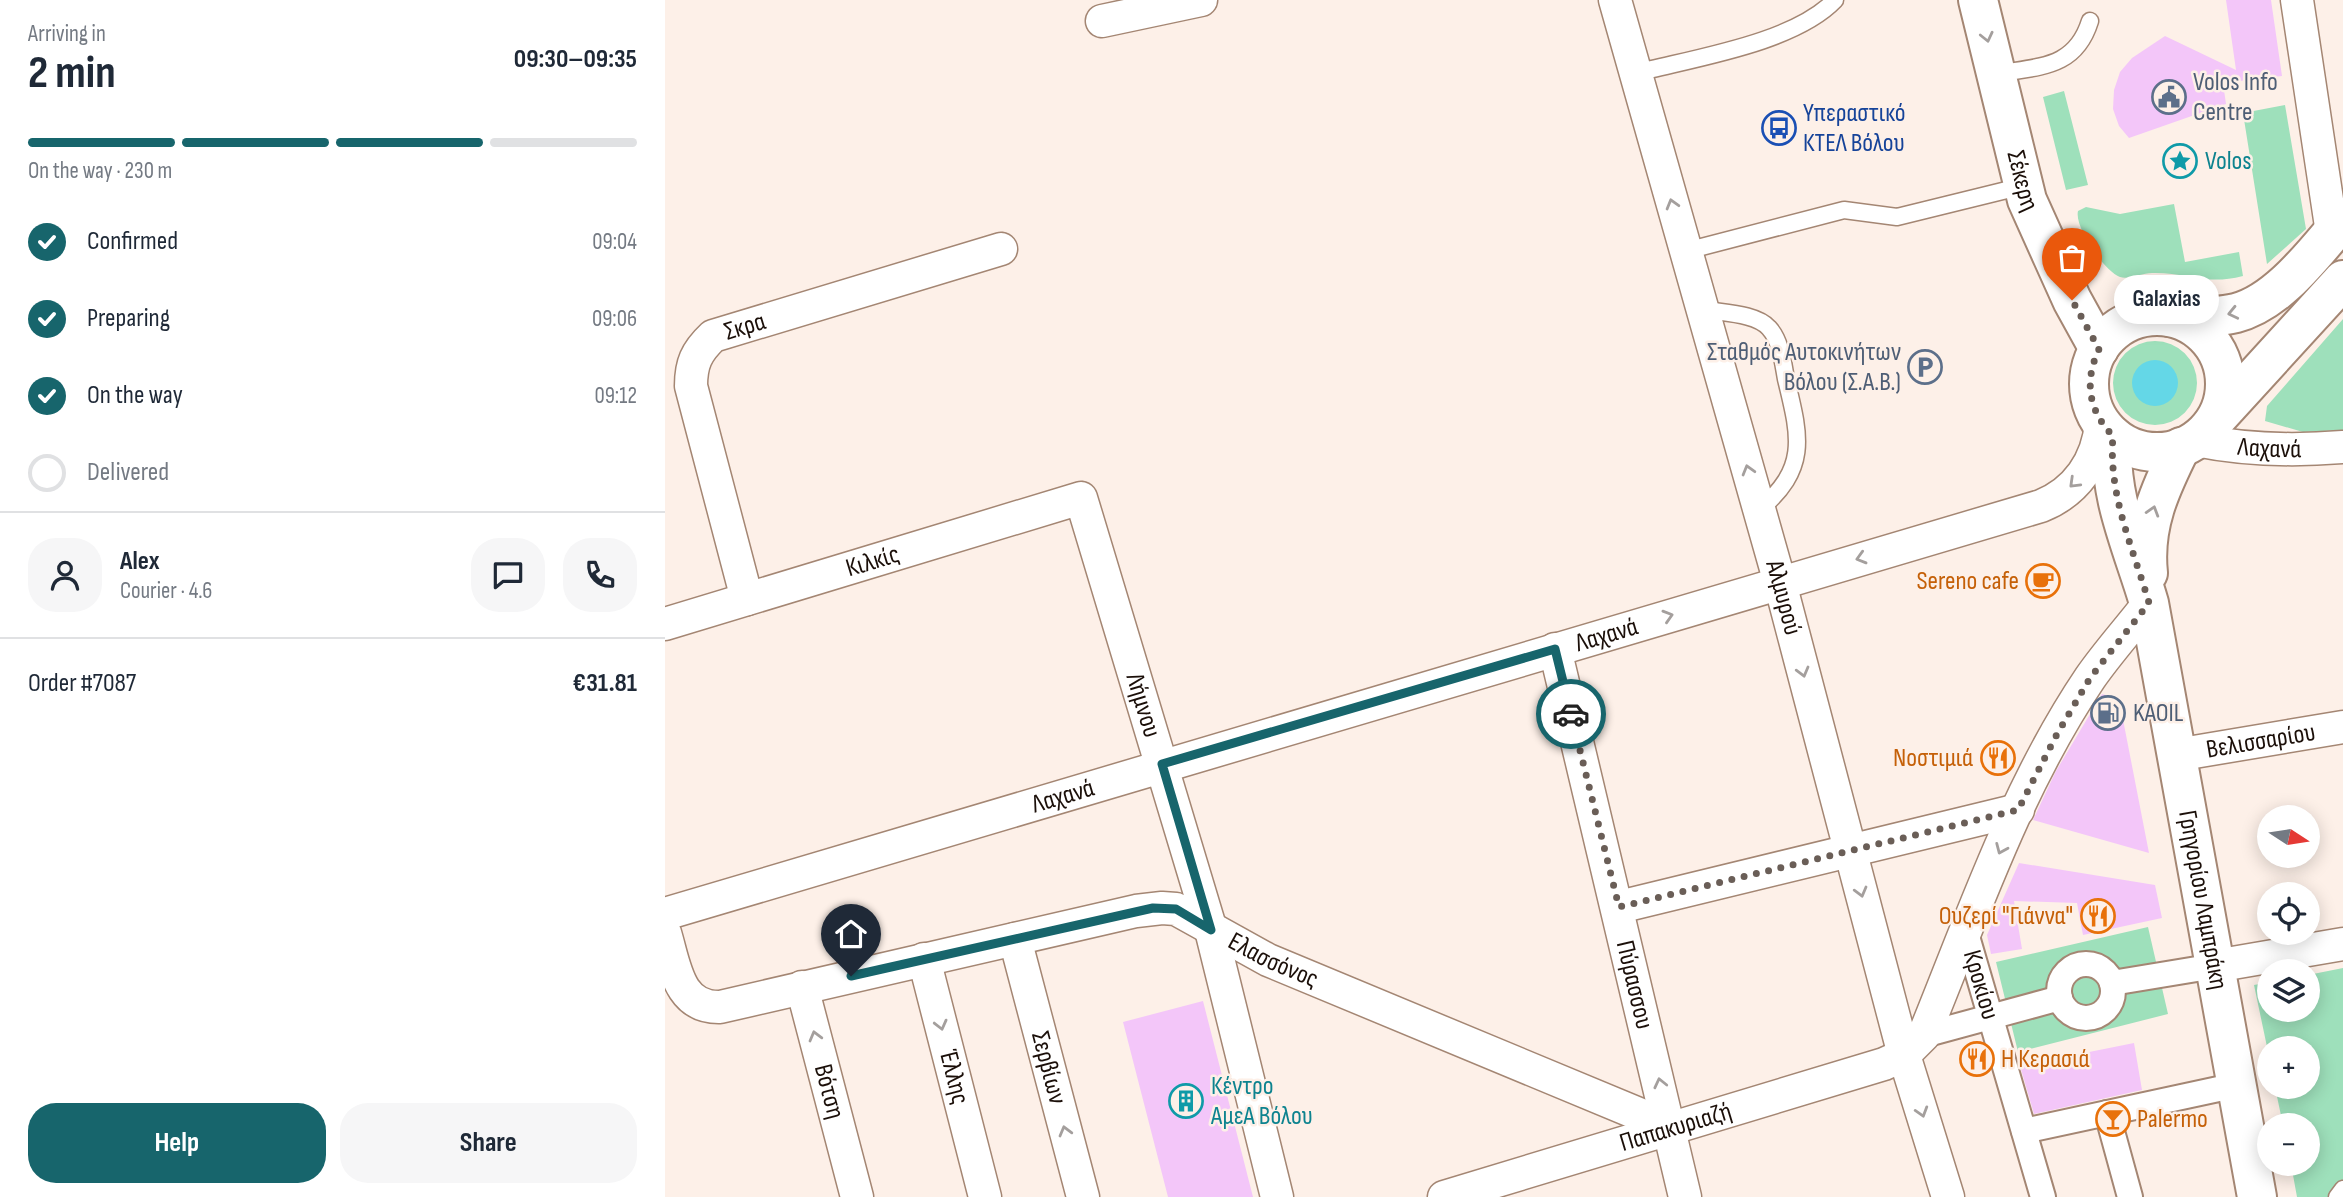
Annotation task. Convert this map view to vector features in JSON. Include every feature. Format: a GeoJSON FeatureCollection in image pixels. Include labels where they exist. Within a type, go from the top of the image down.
{"type":"FeatureCollection","features":[{"type":"Feature","properties":{"kind":"main road","name":"Σέκερη"},"geometry":{"type":"LineString","coordinates":[[1978,0],[2023,186],[2045,244],[2099,349]]}},
{"type":"Feature","properties":{"kind":"main road"},"geometry":{"type":"LineString","coordinates":[[2170,317],[2189,324],[2201,333],[2219,357],[2224,388],[2197,436],[2150,452],[2135,449],[2107,430],[2094,410],[2089,379],[2099,349],[2112,333],[2129,322],[2149,317],[2225,315],[2247,309],[2287,281],[2338,226]]}},
{"type":"Feature","properties":{"kind":"main road","name":"Γρηγορίου Λαμπράκη"},"geometry":{"type":"LineString","coordinates":[[2149,603],[2146,546],[2149,524],[2162,485],[2197,436],[2343,281]]}},
{"type":"Feature","properties":{"kind":"main road","name":"Γρηγορίου Λαμπράκη"},"geometry":{"type":"LineString","coordinates":[[2107,430],[2116,495],[2149,603],[2257,1197]]}},
{"type":"Feature","properties":{"kind":"street"},"geometry":{"type":"LineString","coordinates":[[1102,21],[1201,0]]}},
{"type":"Feature","properties":{"kind":"street","name":"Αλμυρού"},"geometry":{"type":"LineString","coordinates":[[1615,0],[1780,583],[1850,850],[1914,1045],[1948,1197]]}},
{"type":"Feature","properties":{"kind":"street"},"geometry":{"type":"LineString","coordinates":[[2297,0],[2338,226]]}},
{"type":"Feature","properties":{"kind":"street","name":"Σκρα"},"geometry":{"type":"LineString","coordinates":[[747,599],[691,386],[691,366],[700,349],[713,336],[1001,249]]}},
{"type":"Feature","properties":{"kind":"street","name":"Λαχανά"},"geometry":{"type":"LineString","coordinates":[[665,914],[1162,764],[2051,502],[2091,464],[2107,430]]}},
{"type":"Feature","properties":{"kind":"street","name":"Λαχανά"},"geometry":{"type":"LineString","coordinates":[[2197,436],[2253,448],[2308,450],[2343,447]]}},
{"type":"Feature","properties":{"kind":"street","name":"Κιλκίς"},"geometry":{"type":"LineString","coordinates":[[665,624],[1081,498]]}},
{"type":"Feature","properties":{"kind":"street","name":"Λήμνου"},"geometry":{"type":"LineString","coordinates":[[1081,498],[1211,930],[1277,1197]]}},
{"type":"Feature","properties":{"kind":"street","name":"Κροκίου"},"geometry":{"type":"LineString","coordinates":[[1914,1045],[1966,933],[2018,810],[2056,736],[2090,678],[2149,603]]}},
{"type":"Feature","properties":{"kind":"street","name":"Πύρασσου"},"geometry":{"type":"LineString","coordinates":[[1555,649],[1619,907],[1685,1197]]}},
{"type":"Feature","properties":{"kind":"street","name":"Βελισσαρίου"},"geometry":{"type":"LineString","coordinates":[[2176,755],[2343,727]]}},
{"type":"Feature","properties":{"kind":"street"},"geometry":{"type":"LineString","coordinates":[[1619,907],[2018,810]]}},
{"type":"Feature","properties":{"kind":"street","name":"Ελασσόνος"},"geometry":{"type":"LineString","coordinates":[[665,933],[683,990],[700,1005],[720,1007],[1015,939],[1162,908],[1176,909],[1268,960],[1670,1127]]}},
{"type":"Feature","properties":{"kind":"street","name":"Κροκίου"},"geometry":{"type":"LineString","coordinates":[[1966,933],[2043,1197]]}},
{"type":"Feature","properties":{"kind":"street","name":"Σερβίων"},"geometry":{"type":"LineString","coordinates":[[1015,939],[1083,1197]]}},
{"type":"Feature","properties":{"kind":"street"},"geometry":{"type":"LineString","coordinates":[[2112,983],[2343,944]]}},
{"type":"Feature","properties":{"kind":"street","name":"Έλλης"},"geometry":{"type":"LineString","coordinates":[[924,959],[985,1197]]}},
{"type":"Feature","properties":{"kind":"street"},"geometry":{"type":"LineString","coordinates":[[2078,964],[2099,967],[2112,983],[2110,1004],[2094,1017],[2073,1015],[2060,998],[2062,977],[2078,964]]}},
{"type":"Feature","properties":{"kind":"street","name":"Βότση"},"geometry":{"type":"LineString","coordinates":[[803,987],[857,1197]]}},
{"type":"Feature","properties":{"kind":"street","name":"Παπακυριαζή"},"geometry":{"type":"LineString","coordinates":[[1444,1197],[1884,1064],[1914,1045],[2060,998]]}},
{"type":"Feature","properties":{"kind":"street"},"geometry":{"type":"LineString","coordinates":[[2024,1131],[2237,1085]]}},
{"type":"Feature","properties":{"kind":"street"},"geometry":{"type":"LineString","coordinates":[[2107,1113],[2130,1197]]}},
{"type":"Feature","properties":{"kind":"lane"},"geometry":{"type":"LineString","coordinates":[[1636,73],[1780,35],[1815,18],[1835,0]]}},
{"type":"Feature","properties":{"kind":"lane"},"geometry":{"type":"LineString","coordinates":[[1996,74],[2045,65],[2073,53],[2084,38],[2090,20]]}},
{"type":"Feature","properties":{"kind":"lane"},"geometry":{"type":"LineString","coordinates":[[1686,251],[1844,210],[1897,216],[2023,186]]}},
{"type":"Feature","properties":{"kind":"lane"},"geometry":{"type":"LineString","coordinates":[[1702,309],[1769,327],[1779,348],[1798,437],[1797,457],[1789,480],[1759,510]]}},
{"type":"Feature","properties":{"kind":"lane"},"geometry":{"type":"LineString","coordinates":[[2337,1197],[2343,1189]]}},
{"type":"Feature","properties":{"kind":"green space"},"geometry":{"type":"Polygon","coordinates":[[[2064,91],[2088,185],[2066,190],[2043,97],[2064,91]]]}},
{"type":"Feature","properties":{"kind":"green space"},"geometry":{"type":"Polygon","coordinates":[[[2285,105],[2306,229],[2267,264],[2243,113],[2285,105]]]}},
{"type":"Feature","properties":{"kind":"green space"},"geometry":{"type":"Polygon","coordinates":[[[2174,204],[2185,262],[2239,252],[2243,276],[2218,280],[2164,273],[2120,277],[2099,258],[2085,237],[2078,218],[2078,211],[2086,207],[2120,214],[2174,204]]]}},
{"type":"Feature","properties":{"kind":"green space"},"geometry":{"type":"Polygon","coordinates":[[[2343,319],[2343,430],[2303,432],[2265,421],[2267,406],[2343,319]]]}},
{"type":"Feature","properties":{"kind":"green space"},"geometry":{"type":"Polygon","coordinates":[[[2155,341],[2171,344],[2185,353],[2194,367],[2197,383],[2194,399],[2185,413],[2171,422],[2155,425],[2139,422],[2125,413],[2116,399],[2113,383],[2116,367],[2125,353],[2139,344],[2155,341]]]}},
{"type":"Feature","properties":{"kind":"green space"},"geometry":{"type":"Polygon","coordinates":[[[2148,927],[2168,1014],[2018,1052],[1996,962],[2148,927]]]}},
{"type":"Feature","properties":{"kind":"green space"},"geometry":{"type":"Polygon","coordinates":[[[2343,968],[2343,1197],[2297,1197],[2293,1176],[2320,1176],[2320,1113],[2280,1113],[2278,1099],[2320,1099],[2320,1036],[2265,1036],[2262,1022],[2320,1022],[2320,973],[2343,968]]]}},
{"type":"Feature","properties":{"kind":"water"},"geometry":{"type":"Polygon","coordinates":[[[2155,360],[2171,367],[2178,383],[2171,399],[2155,406],[2139,399],[2132,383],[2139,367],[2155,360]]]}},
{"type":"Feature","properties":{"kind":"building","name":"Volos Info Centre"},"geometry":{"type":"Polygon","coordinates":[[[2226,0],[2271,0],[2282,76],[2223,83],[2226,104],[2129,138],[2119,126],[2113,109],[2114,90],[2120,72],[2132,58],[2165,36],[2236,70],[2226,0]]]}},
{"type":"Feature","properties":{"kind":"building"},"geometry":{"type":"Polygon","coordinates":[[[2102,694],[2119,699],[2149,853],[2033,820],[2056,771],[2102,694]]]}},
{"type":"Feature","properties":{"kind":"building"},"geometry":{"type":"Polygon","coordinates":[[[2019,863],[2155,885],[2162,918],[2083,935],[2077,903],[2014,901],[2022,949],[1991,954],[1987,935],[2019,863]]]}},
{"type":"Feature","properties":{"kind":"building","name":"Κέντρο ΑμεΑ Βόλου"},"geometry":{"type":"Polygon","coordinates":[[[1203,1001],[1253,1197],[1168,1197],[1123,1022],[1203,1001]]]}},
{"type":"Feature","properties":{"kind":"building"},"geometry":{"type":"Polygon","coordinates":[[[2134,1043],[2142,1090],[2034,1114],[2020,1066],[2134,1043]]]}},
{"type":"Feature","properties":{"kind":"way so far"},"geometry":{"type":"LineString","coordinates":[[1571,714],[1619,907],[2018,810],[2090,678],[2149,603],[2114,485],[2113,436],[2101,423],[2090,394],[2092,363],[2099,349],[2072,300]]}},
{"type":"Feature","properties":{"kind":"place","name":"Volos Info Centre"},"geometry":{"type":"Point","coordinates":[2169,97]}},
{"type":"Feature","properties":{"kind":"place","name":"Υπεραστικό ΚΤΕΛ Βόλου"},"geometry":{"type":"Point","coordinates":[1779,128]}},
{"type":"Feature","properties":{"kind":"place","name":"Volos"},"geometry":{"type":"Point","coordinates":[2180,161]}},
{"type":"Feature","properties":{"kind":"place","name":"Galaxias"},"geometry":{"type":"Point","coordinates":[2072,300]}},
{"type":"Feature","properties":{"kind":"place","name":"Σταθμός Αυτοκινήτων Βόλου (Σ.Α.Β.)"},"geometry":{"type":"Point","coordinates":[1925,367]}},
{"type":"Feature","properties":{"kind":"place","name":"Sereno cafe"},"geometry":{"type":"Point","coordinates":[2043,581]}},
{"type":"Feature","properties":{"kind":"place","name":"KAOIL"},"geometry":{"type":"Point","coordinates":[2108,713]}},
{"type":"Feature","properties":{"kind":"place","name":"Νοστιμιά"},"geometry":{"type":"Point","coordinates":[1998,758]}},
{"type":"Feature","properties":{"kind":"place","name":"Ουζερί \"Γιάννα\""},"geometry":{"type":"Point","coordinates":[2098,916]}},
{"type":"Feature","properties":{"kind":"place","name":"Η Κερασιά"},"geometry":{"type":"Point","coordinates":[1977,1059]}},
{"type":"Feature","properties":{"kind":"place","name":"Κέντρο ΑμεΑ Βόλου"},"geometry":{"type":"Point","coordinates":[1186,1101]}},
{"type":"Feature","properties":{"kind":"place","name":"Palermo"},"geometry":{"type":"Point","coordinates":[2113,1119]}},
{"type":"Feature","properties":{"kind":"route"},"geometry":{"type":"LineString","coordinates":[[851,976],[1153,908],[1176,909],[1211,930],[1162,764],[1555,649],[1571,714]]}}]}
